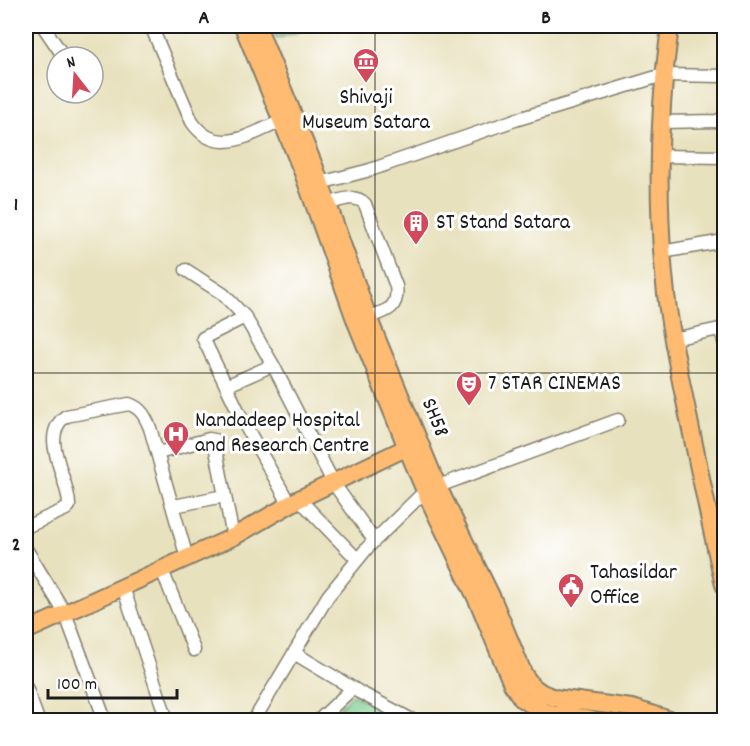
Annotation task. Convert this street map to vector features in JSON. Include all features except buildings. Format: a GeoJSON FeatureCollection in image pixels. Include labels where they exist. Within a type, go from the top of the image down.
{"type":"FeatureCollection","features":[{"type":"Feature","properties":{"kind":"main road","name":"SH58"},"geometry":{"type":"LineString","coordinates":[[243,26],[282,121],[322,207],[362,319],[480,606],[524,675],[532,686],[542,693],[574,701],[632,708],[670,720]]}},
{"type":"Feature","properties":{"kind":"main road","name":"SH58"},"geometry":{"type":"LineString","coordinates":[[257,26],[320,183],[322,207]]}},
{"type":"Feature","properties":{"kind":"main road"},"geometry":{"type":"LineString","coordinates":[[670,26],[663,75],[659,156],[662,252],[673,339],[724,585]]}},
{"type":"Feature","properties":{"kind":"main road"},"geometry":{"type":"LineString","coordinates":[[26,632],[233,537],[294,502],[413,445]]}},
{"type":"Feature","properties":{"kind":"main road","name":"SH58"},"geometry":{"type":"LineString","coordinates":[[502,640],[512,684],[522,699],[543,711],[569,720]]}},
{"type":"Feature","properties":{"kind":"main road"},"geometry":{"type":"LineString","coordinates":[[574,701],[594,715]]}},
{"type":"Feature","properties":{"kind":"main road"},"geometry":{"type":"LineString","coordinates":[[543,711],[594,715]]}},
{"type":"Feature","properties":{"kind":"street"},"geometry":{"type":"LineString","coordinates":[[43,26],[56,45]]}},
{"type":"Feature","properties":{"kind":"street"},"geometry":{"type":"LineString","coordinates":[[151,26],[192,122],[200,133],[212,141],[226,142],[282,121]]}},
{"type":"Feature","properties":{"kind":"street"},"geometry":{"type":"LineString","coordinates":[[320,183],[370,170],[515,120],[663,75],[724,76]]}},
{"type":"Feature","properties":{"kind":"street"},"geometry":{"type":"LineString","coordinates":[[661,122],[717,121],[724,118]]}},
{"type":"Feature","properties":{"kind":"street"},"geometry":{"type":"LineString","coordinates":[[659,156],[724,157]]}},
{"type":"Feature","properties":{"kind":"street"},"geometry":{"type":"LineString","coordinates":[[322,207],[351,198],[365,204],[396,286],[398,296],[395,305],[387,311],[362,319]]}},
{"type":"Feature","properties":{"kind":"street"},"geometry":{"type":"LineString","coordinates":[[662,252],[724,241]]}},
{"type":"Feature","properties":{"kind":"street"},"geometry":{"type":"LineString","coordinates":[[186,270],[223,294],[245,317],[273,365],[334,484],[374,540]]}},
{"type":"Feature","properties":{"kind":"street"},"geometry":{"type":"LineString","coordinates":[[245,317],[203,338],[226,386],[294,502],[357,559]]}},
{"type":"Feature","properties":{"kind":"street"},"geometry":{"type":"LineString","coordinates":[[673,339],[723,328],[724,342]]}},
{"type":"Feature","properties":{"kind":"street"},"geometry":{"type":"LineString","coordinates":[[226,386],[273,365]]}},
{"type":"Feature","properties":{"kind":"street"},"geometry":{"type":"LineString","coordinates":[[26,526],[69,506],[55,446],[55,431],[58,422],[66,416],[129,404],[137,407],[144,414],[150,428],[187,558]]}},
{"type":"Feature","properties":{"kind":"street"},"geometry":{"type":"LineString","coordinates":[[254,720],[328,596],[374,540],[431,488],[618,420]]}},
{"type":"Feature","properties":{"kind":"street"},"geometry":{"type":"LineString","coordinates":[[158,453],[209,439],[214,441],[233,537]]}},
{"type":"Feature","properties":{"kind":"street"},"geometry":{"type":"LineString","coordinates":[[174,506],[224,495]]}},
{"type":"Feature","properties":{"kind":"street"},"geometry":{"type":"LineString","coordinates":[[26,549],[65,614],[105,720]]}},
{"type":"Feature","properties":{"kind":"street"},"geometry":{"type":"LineString","coordinates":[[162,570],[194,650]]}},
{"type":"Feature","properties":{"kind":"street"},"geometry":{"type":"LineString","coordinates":[[123,587],[167,720]]}},
{"type":"Feature","properties":{"kind":"street"},"geometry":{"type":"LineString","coordinates":[[294,653],[412,720]]}},
{"type":"Feature","properties":{"kind":"street"},"geometry":{"type":"LineString","coordinates":[[26,687],[38,720]]}},
{"type":"Feature","properties":{"kind":"street"},"geometry":{"type":"LineString","coordinates":[[319,720],[353,688]]}},
{"type":"Feature","properties":{"kind":"green space"},"geometry":{"type":"Polygon","coordinates":[[[270,26],[316,26],[276,39],[270,26]]]}},
{"type":"Feature","properties":{"kind":"green space"},"geometry":{"type":"Polygon","coordinates":[[[352,694],[404,720],[327,720],[352,694]]]}},
{"type":"Feature","properties":{"kind":"tunnel"},"geometry":{"type":"LineString","coordinates":[[595,709],[630,720]]}},
{"type":"Feature","properties":{"kind":"place","name":"Shivaji Museum Satara"},"geometry":{"type":"Point","coordinates":[366,84]}},
{"type":"Feature","properties":{"kind":"place","name":"ST Stand Satara"},"geometry":{"type":"Point","coordinates":[416,246]}},
{"type":"Feature","properties":{"kind":"place","name":"7 STAR CINEMAS"},"geometry":{"type":"Point","coordinates":[469,407]}},
{"type":"Feature","properties":{"kind":"place","name":"Nandadeep Hospital and Research Centre"},"geometry":{"type":"Point","coordinates":[176,457]}},
{"type":"Feature","properties":{"kind":"place","name":"Tahasildar Office"},"geometry":{"type":"Point","coordinates":[571,609]}}]}
